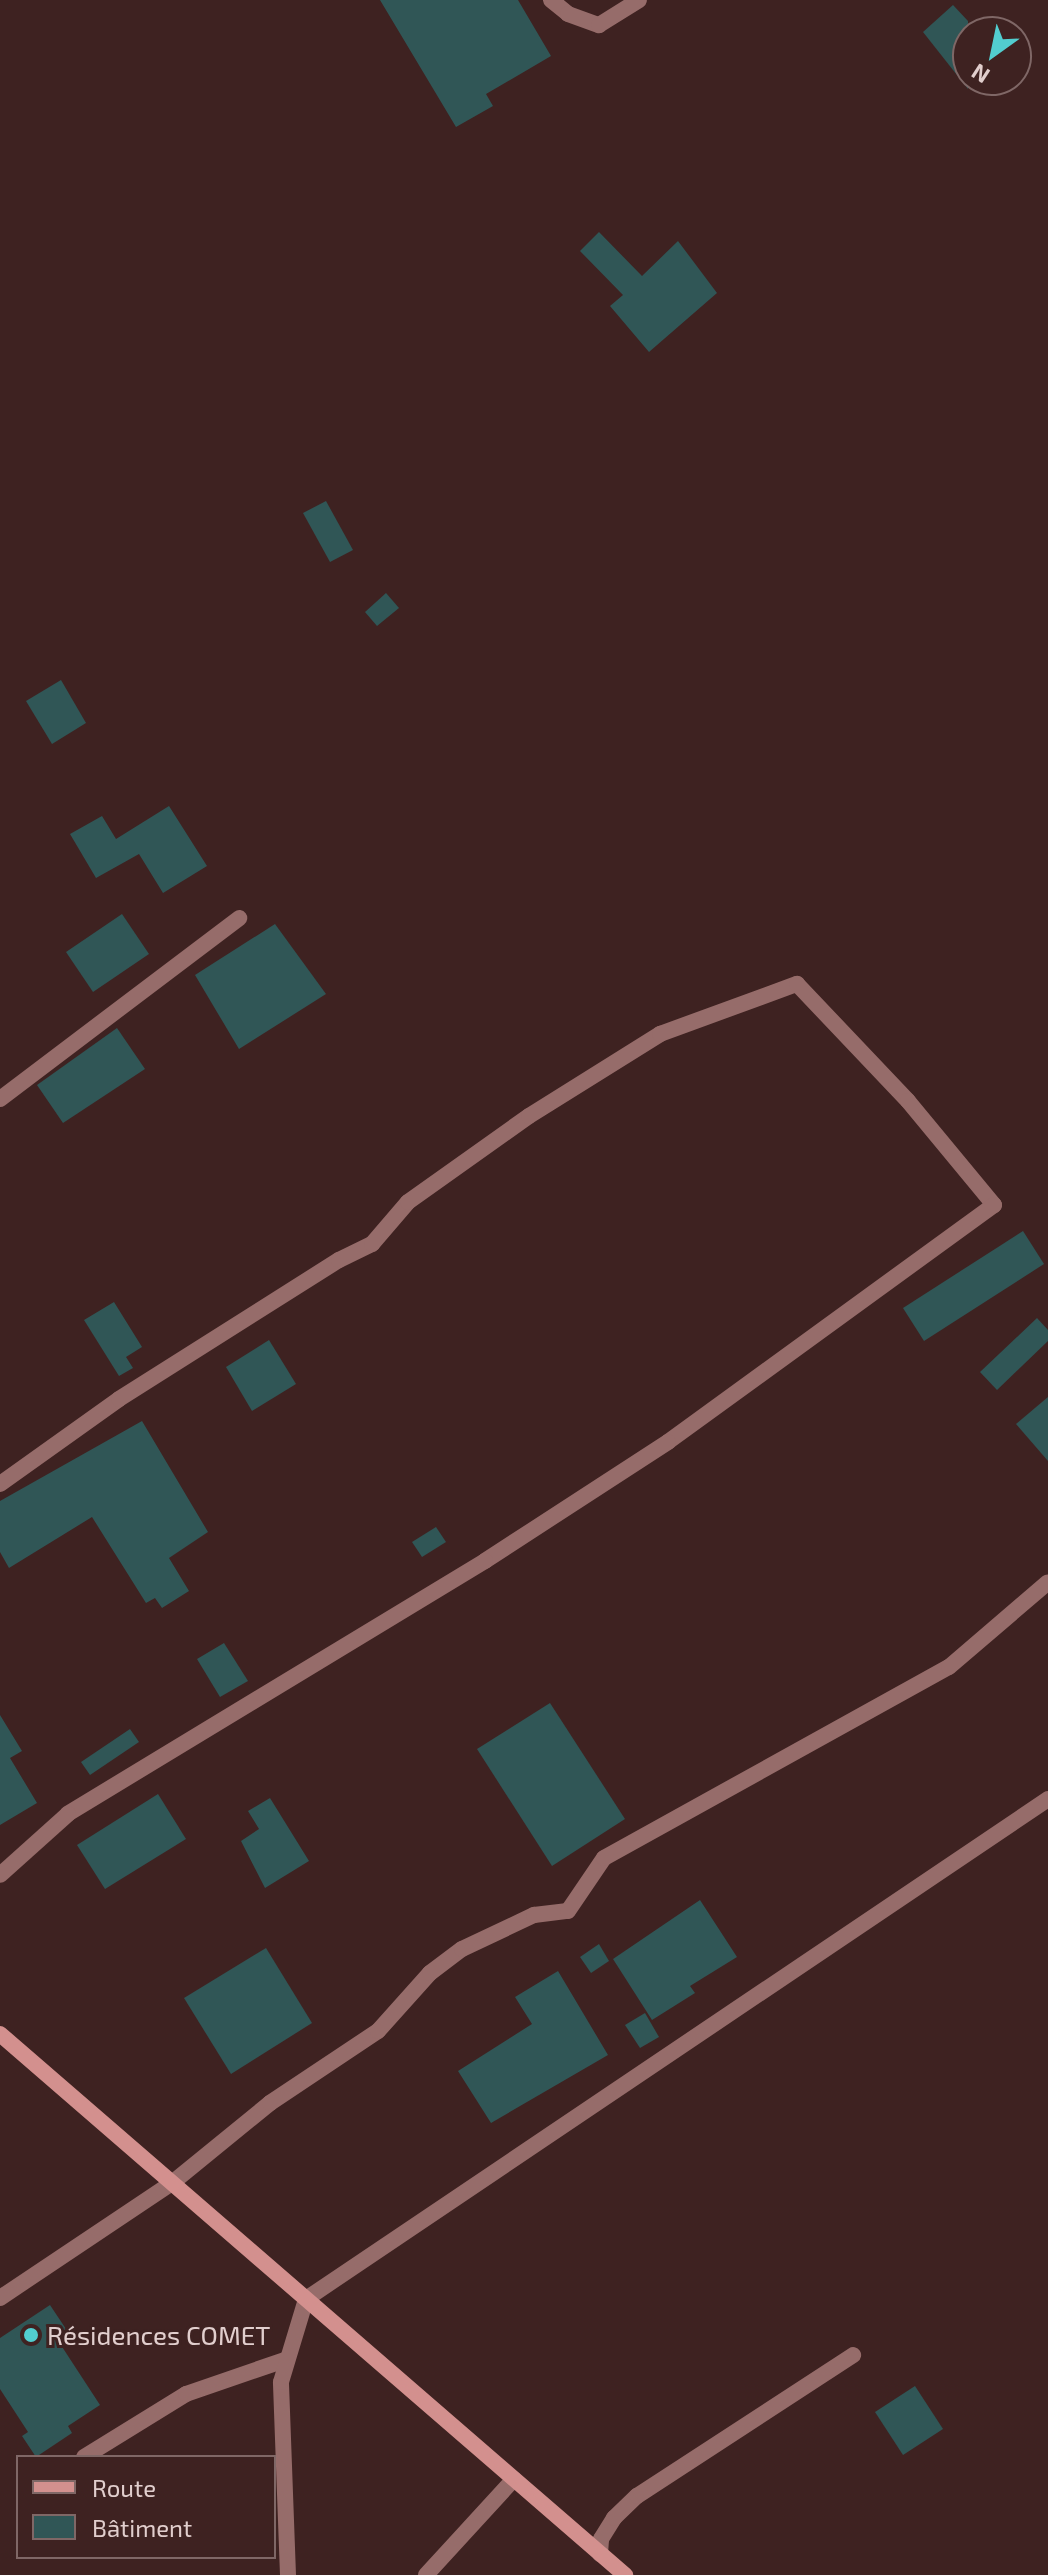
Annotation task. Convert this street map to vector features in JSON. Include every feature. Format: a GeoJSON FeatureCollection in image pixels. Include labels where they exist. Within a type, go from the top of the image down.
{"type":"FeatureCollection","features":[{"type":"Feature","properties":{"kind":"street"},"geometry":{"type":"LineString","coordinates":[[551,0],[568,14],[599,25],[639,0]]}},
{"type":"Feature","properties":{"kind":"street"},"geometry":{"type":"LineString","coordinates":[[0,1099],[239,918]]}},
{"type":"Feature","properties":{"kind":"street"},"geometry":{"type":"LineString","coordinates":[[0,1484],[119,1399],[339,1260],[372,1244],[408,1202],[529,1116],[660,1034],[797,984],[908,1101],[994,1205],[668,1442],[485,1561],[68,1814],[0,1875]]}},
{"type":"Feature","properties":{"kind":"street"},"geometry":{"type":"LineString","coordinates":[[0,2298],[172,2183],[270,2103],[378,2031],[430,1973],[462,1949],[534,1915],[568,1911],[604,1858],[949,1667],[1048,1582]]}},
{"type":"Feature","properties":{"kind":"street"},"geometry":{"type":"LineString","coordinates":[[288,2575],[281,2382],[285,2360],[306,2299],[1048,1799]]}},
{"type":"Feature","properties":{"kind":"street"},"geometry":{"type":"LineString","coordinates":[[0,2034],[625,2575]]}},
{"type":"Feature","properties":{"kind":"street"},"geometry":{"type":"LineString","coordinates":[[600,2554],[601,2539],[614,2518],[637,2496],[853,2355]]}},
{"type":"Feature","properties":{"kind":"street"},"geometry":{"type":"LineString","coordinates":[[87,2455],[186,2394],[285,2360]]}},
{"type":"Feature","properties":{"kind":"street"},"geometry":{"type":"LineString","coordinates":[[426,2575],[514,2479]]}},
{"type":"Feature","properties":{"kind":"building"},"geometry":{"type":"Polygon","coordinates":[[[380,0],[518,0],[551,56],[486,94],[493,106],[456,127],[380,0]]]}},
{"type":"Feature","properties":{"kind":"building"},"geometry":{"type":"Polygon","coordinates":[[[953,5],[963,16],[952,16],[952,69],[923,32],[953,5]]]}},
{"type":"Feature","properties":{"kind":"building"},"geometry":{"type":"Polygon","coordinates":[[[599,232],[642,276],[678,241],[717,293],[649,352],[610,306],[623,295],[580,251],[599,232]]]}},
{"type":"Feature","properties":{"kind":"building"},"geometry":{"type":"Polygon","coordinates":[[[326,501],[353,550],[330,562],[303,513],[326,501]]]}},
{"type":"Feature","properties":{"kind":"building"},"geometry":{"type":"Polygon","coordinates":[[[386,593],[399,608],[377,626],[365,612],[386,593]]]}},
{"type":"Feature","properties":{"kind":"building"},"geometry":{"type":"Polygon","coordinates":[[[61,680],[86,723],[52,744],[26,701],[61,680]]]}},
{"type":"Feature","properties":{"kind":"building"},"geometry":{"type":"Polygon","coordinates":[[[169,806],[207,866],[163,893],[139,854],[96,878],[70,834],[102,816],[116,839],[169,806]]]}},
{"type":"Feature","properties":{"kind":"building"},"geometry":{"type":"Polygon","coordinates":[[[122,914],[149,954],[93,992],[66,952],[122,914]]]}},
{"type":"Feature","properties":{"kind":"building"},"geometry":{"type":"Polygon","coordinates":[[[275,924],[326,994],[239,1049],[195,975],[275,924]]]}},
{"type":"Feature","properties":{"kind":"building"},"geometry":{"type":"Polygon","coordinates":[[[117,1028],[145,1069],[63,1123],[37,1085],[117,1028]]]}},
{"type":"Feature","properties":{"kind":"building"},"geometry":{"type":"Polygon","coordinates":[[[1023,1231],[1044,1264],[924,1341],[903,1308],[1023,1231]]]}},
{"type":"Feature","properties":{"kind":"building"},"geometry":{"type":"Polygon","coordinates":[[[114,1302],[142,1347],[126,1357],[133,1368],[119,1376],[84,1320],[114,1302]]]}},
{"type":"Feature","properties":{"kind":"building"},"geometry":{"type":"Polygon","coordinates":[[[1037,1318],[1048,1330],[1048,1341],[997,1390],[980,1372],[1037,1318]]]}},
{"type":"Feature","properties":{"kind":"building"},"geometry":{"type":"Polygon","coordinates":[[[269,1340],[296,1384],[252,1411],[226,1367],[269,1340]]]}},
{"type":"Feature","properties":{"kind":"building"},"geometry":{"type":"Polygon","coordinates":[[[1048,1397],[1048,1461],[1016,1424],[1048,1397]]]}},
{"type":"Feature","properties":{"kind":"building"},"geometry":{"type":"Polygon","coordinates":[[[142,1421],[208,1532],[169,1558],[189,1591],[162,1608],[155,1598],[146,1603],[92,1517],[9,1568],[0,1552],[0,1501],[142,1421]]]}},
{"type":"Feature","properties":{"kind":"building"},"geometry":{"type":"Polygon","coordinates":[[[436,1527],[446,1542],[422,1557],[412,1542],[436,1527]]]}},
{"type":"Feature","properties":{"kind":"building"},"geometry":{"type":"Polygon","coordinates":[[[224,1643],[248,1681],[220,1697],[197,1659],[224,1643]]]}},
{"type":"Feature","properties":{"kind":"building"},"geometry":{"type":"Polygon","coordinates":[[[550,1703],[625,1819],[552,1866],[477,1749],[550,1703]]]}},
{"type":"Feature","properties":{"kind":"building"},"geometry":{"type":"Polygon","coordinates":[[[0,1715],[22,1751],[10,1758],[37,1803],[0,1825],[0,1715]]]}},
{"type":"Feature","properties":{"kind":"building"},"geometry":{"type":"Polygon","coordinates":[[[130,1729],[139,1742],[90,1775],[81,1762],[130,1729]]]}},
{"type":"Feature","properties":{"kind":"building"},"geometry":{"type":"Polygon","coordinates":[[[158,1794],[186,1839],[105,1889],[77,1845],[158,1794]]]}},
{"type":"Feature","properties":{"kind":"building"},"geometry":{"type":"Polygon","coordinates":[[[270,1798],[309,1861],[265,1888],[241,1841],[259,1829],[248,1811],[270,1798]]]}},
{"type":"Feature","properties":{"kind":"building"},"geometry":{"type":"Polygon","coordinates":[[[700,1900],[737,1957],[690,1986],[695,1993],[652,2020],[613,1959],[700,1900]]]}},
{"type":"Feature","properties":{"kind":"building"},"geometry":{"type":"Polygon","coordinates":[[[599,1944],[609,1961],[591,1973],[580,1957],[599,1944]]]}},
{"type":"Feature","properties":{"kind":"building"},"geometry":{"type":"Polygon","coordinates":[[[266,1948],[312,2023],[231,2074],[184,1998],[266,1948]]]}},
{"type":"Feature","properties":{"kind":"building"},"geometry":{"type":"Polygon","coordinates":[[[558,1971],[608,2055],[491,2123],[458,2071],[532,2024],[515,1997],[558,1971]]]}},
{"type":"Feature","properties":{"kind":"building"},"geometry":{"type":"Polygon","coordinates":[[[645,2013],[659,2037],[640,2048],[625,2025],[645,2013]]]}},
{"type":"Feature","properties":{"kind":"building"},"geometry":{"type":"Polygon","coordinates":[[[50,2305],[66,2329],[55,2336],[100,2405],[68,2426],[72,2433],[39,2455],[35,2455],[22,2436],[28,2432],[0,2389],[0,2338],[50,2305]]]}},
{"type":"Feature","properties":{"kind":"building"},"geometry":{"type":"Polygon","coordinates":[[[915,2386],[943,2429],[903,2455],[875,2412],[915,2386]]]}},
{"type":"Feature","properties":{"kind":"place","name":"Résidences COMET"},"geometry":{"type":"Point","coordinates":[31,2335]}}]}
